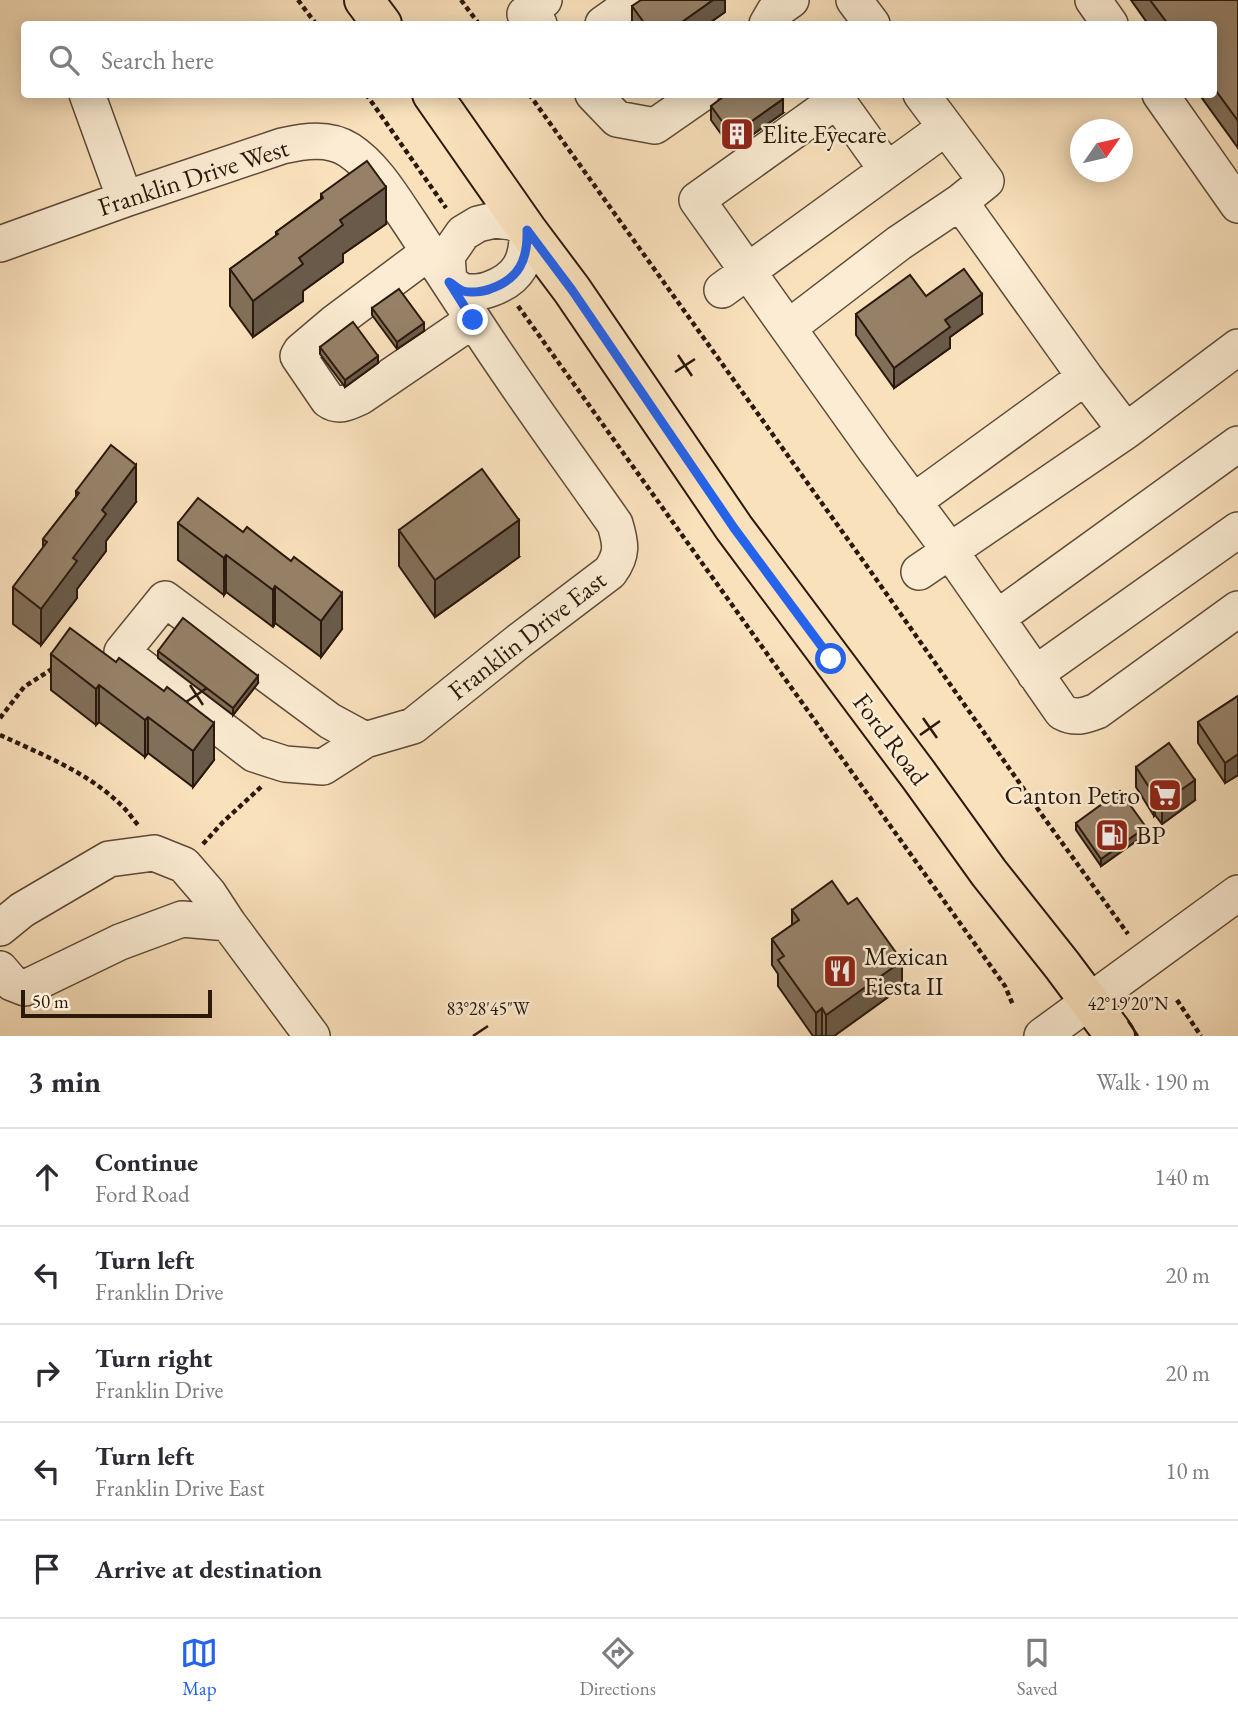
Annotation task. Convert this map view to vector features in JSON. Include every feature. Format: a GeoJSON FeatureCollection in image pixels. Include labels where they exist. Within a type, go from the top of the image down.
{"type":"FeatureCollection","features":[{"type":"Feature","properties":{"kind":"main road"},"geometry":{"type":"LineString","coordinates":[[364,0],[380,21]]}},
{"type":"Feature","properties":{"kind":"main road","name":"Ford Road"},"geometry":{"type":"LineString","coordinates":[[435,98],[572,290],[734,528],[989,873],[1115,1036]]}},
{"type":"Feature","properties":{"kind":"street"},"geometry":{"type":"LineString","coordinates":[[535,21],[525,14],[544,0]]}},
{"type":"Feature","properties":{"kind":"street"},"geometry":{"type":"LineString","coordinates":[[607,21],[637,0]]}},
{"type":"Feature","properties":{"kind":"street"},"geometry":{"type":"LineString","coordinates":[[854,0],[870,21]]}},
{"type":"Feature","properties":{"kind":"street"},"geometry":{"type":"LineString","coordinates":[[1093,0],[1108,21]]}},
{"type":"Feature","properties":{"kind":"street"},"geometry":{"type":"LineString","coordinates":[[88,98],[124,199]]}},
{"type":"Feature","properties":{"kind":"street"},"geometry":{"type":"LineString","coordinates":[[597,98],[617,119],[655,125],[695,98]]}},
{"type":"Feature","properties":{"kind":"street"},"geometry":{"type":"LineString","coordinates":[[788,328],[986,181],[924,98]]}},
{"type":"Feature","properties":{"kind":"street"},"geometry":{"type":"LineString","coordinates":[[1163,98],[1238,205]]}},
{"type":"Feature","properties":{"kind":"street"},"geometry":{"type":"LineString","coordinates":[[887,170],[837,100],[697,200],[735,281],[788,328],[950,551],[1062,712],[1070,716],[1087,715],[1097,711],[1238,609]]}},
{"type":"Feature","properties":{"kind":"street"},"geometry":{"type":"LineString","coordinates":[[735,281],[945,128]]}},
{"type":"Feature","properties":{"kind":"street","name":"Franklin Drive West"},"geometry":{"type":"LineString","coordinates":[[0,244],[282,146],[303,141],[320,141],[347,148],[365,162],[395,200],[449,282]]}},
{"type":"Feature","properties":{"kind":"street"},"geometry":{"type":"LineString","coordinates":[[960,202],[1126,431]]}},
{"type":"Feature","properties":{"kind":"street"},"geometry":{"type":"LineString","coordinates":[[495,220],[512,222],[527,230],[528,246],[523,261],[515,275],[503,285],[484,292],[464,291],[449,282],[447,256],[463,233],[478,224],[495,220]]}},
{"type":"Feature","properties":{"kind":"street"},"geometry":{"type":"LineString","coordinates":[[429,252],[334,323],[298,356],[328,400],[334,405],[344,404],[360,397],[473,320]]}},
{"type":"Feature","properties":{"kind":"street","name":"Franklin Drive East"},"geometry":{"type":"LineString","coordinates":[[365,740],[330,721],[165,599],[122,652],[254,754],[285,764],[323,767],[365,740],[413,726],[519,640],[610,572],[619,560],[619,537],[615,524],[449,282]]}},
{"type":"Feature","properties":{"kind":"street"},"geometry":{"type":"LineString","coordinates":[[919,572],[1126,431],[1238,347]]}},
{"type":"Feature","properties":{"kind":"street"},"geometry":{"type":"LineString","coordinates":[[913,502],[1085,377]]}},
{"type":"Feature","properties":{"kind":"street"},"geometry":{"type":"LineString","coordinates":[[997,618],[1238,444]]}},
{"type":"Feature","properties":{"kind":"street"},"geometry":{"type":"LineString","coordinates":[[1035,674],[1238,530]]}},
{"type":"Feature","properties":{"kind":"street"},"geometry":{"type":"LineString","coordinates":[[0,928],[22,910],[109,859],[169,859],[209,894],[312,1036]]}},
{"type":"Feature","properties":{"kind":"street"},"geometry":{"type":"LineString","coordinates":[[1042,1036],[1238,892]]}},
{"type":"Feature","properties":{"kind":"street"},"geometry":{"type":"LineString","coordinates":[[0,969],[12,983],[25,988],[120,942],[182,919],[228,923]]}},
{"type":"Feature","properties":{"kind":"path"},"geometry":{"type":"LineString","coordinates":[[298,0],[314,21]]}},
{"type":"Feature","properties":{"kind":"path"},"geometry":{"type":"LineString","coordinates":[[461,0],[477,21]]}},
{"type":"Feature","properties":{"kind":"path"},"geometry":{"type":"LineString","coordinates":[[369,98],[463,233]]}},
{"type":"Feature","properties":{"kind":"path"},"geometry":{"type":"LineString","coordinates":[[533,98],[1128,934]]}},
{"type":"Feature","properties":{"kind":"path"},"geometry":{"type":"LineString","coordinates":[[503,285],[1005,986],[1013,1004]]}},
{"type":"Feature","properties":{"kind":"path"},"geometry":{"type":"LineString","coordinates":[[0,719],[24,687],[60,664]]}},
{"type":"Feature","properties":{"kind":"path"},"geometry":{"type":"LineString","coordinates":[[0,735],[90,781],[120,804],[169,859],[223,822],[285,764]]}},
{"type":"Feature","properties":{"kind":"path"},"geometry":{"type":"LineString","coordinates":[[1177,1000],[1201,1036]]}},
{"type":"Feature","properties":{"kind":"building"},"geometry":{"type":"Polygon","coordinates":[[[641,0],[713,0],[683,21],[643,21],[632,6],[641,0]]]}},
{"type":"Feature","properties":{"kind":"building"},"geometry":{"type":"Polygon","coordinates":[[[1150,0],[1238,0],[1238,121],[1217,92],[1217,21],[1166,21],[1150,0]]]}},
{"type":"Feature","properties":{"kind":"building"},"geometry":{"type":"Polygon","coordinates":[[[722,98],[783,99],[732,135],[711,106],[722,98]]]}},
{"type":"Feature","properties":{"kind":"building"},"geometry":{"type":"Polygon","coordinates":[[[367,161],[386,187],[340,220],[343,225],[299,258],[303,264],[253,301],[230,269],[323,198],[321,194],[367,161]]]}},
{"type":"Feature","properties":{"kind":"building"},"geometry":{"type":"Polygon","coordinates":[[[964,269],[982,294],[945,320],[950,327],[894,368],[856,314],[910,275],[926,296],[964,269]]]}},
{"type":"Feature","properties":{"kind":"building"},"geometry":{"type":"Polygon","coordinates":[[[399,289],[424,323],[397,342],[372,308],[399,289]]]}},
{"type":"Feature","properties":{"kind":"building"},"geometry":{"type":"Polygon","coordinates":[[[353,322],[378,356],[345,380],[320,347],[353,322]]]}},
{"type":"Feature","properties":{"kind":"building"},"geometry":{"type":"Polygon","coordinates":[[[111,445],[136,465],[102,510],[106,514],[73,558],[77,561],[41,609],[13,587],[47,542],[43,539],[79,493],[76,491],[111,445]]]}},
{"type":"Feature","properties":{"kind":"building"},"geometry":{"type":"Polygon","coordinates":[[[482,469],[519,520],[435,580],[399,530],[482,469]]]}},
{"type":"Feature","properties":{"kind":"building"},"geometry":{"type":"Polygon","coordinates":[[[198,498],[243,532],[247,527],[291,561],[294,557],[342,593],[321,621],[275,586],[273,590],[226,555],[224,558],[178,523],[198,498]]]}},
{"type":"Feature","properties":{"kind":"building"},"geometry":{"type":"Polygon","coordinates":[[[183,618],[258,676],[233,708],[158,651],[183,618]]]}},
{"type":"Feature","properties":{"kind":"building"},"geometry":{"type":"Polygon","coordinates":[[[70,628],[116,662],[119,658],[164,691],[167,687],[214,723],[193,751],[148,717],[145,720],[99,685],[96,689],[51,654],[70,628]]]}},
{"type":"Feature","properties":{"kind":"building"},"geometry":{"type":"Polygon","coordinates":[[[1238,696],[1238,754],[1225,763],[1198,722],[1238,696]]]}},
{"type":"Feature","properties":{"kind":"building"},"geometry":{"type":"Polygon","coordinates":[[[1169,743],[1195,780],[1162,803],[1136,767],[1169,743]]]}},
{"type":"Feature","properties":{"kind":"building"},"geometry":{"type":"Polygon","coordinates":[[[1120,791],[1146,827],[1101,859],[1076,823],[1120,791]]]}},
{"type":"Feature","properties":{"kind":"building"},"geometry":{"type":"Polygon","coordinates":[[[832,881],[848,904],[857,898],[902,961],[826,1015],[822,1008],[816,1013],[778,960],[784,956],[772,939],[799,920],[792,910],[832,881]]]}},
{"type":"Feature","properties":{"kind":"place","name":"Elite Eyecare"},"geometry":{"type":"Point","coordinates":[737,134]}},
{"type":"Feature","properties":{"kind":"place","name":"Canton Petro"},"geometry":{"type":"Point","coordinates":[1165,795]}},
{"type":"Feature","properties":{"kind":"place","name":"BP"},"geometry":{"type":"Point","coordinates":[1112,835]}},
{"type":"Feature","properties":{"kind":"place","name":"Mexican Fiesta II"},"geometry":{"type":"Point","coordinates":[840,971]}},
{"type":"Feature","properties":{"kind":"route"},"geometry":{"type":"LineString","coordinates":[[473,320],[449,282],[464,291],[484,292],[503,285],[515,275],[523,261],[528,246],[527,230],[572,290],[734,528],[831,659]]}}]}
